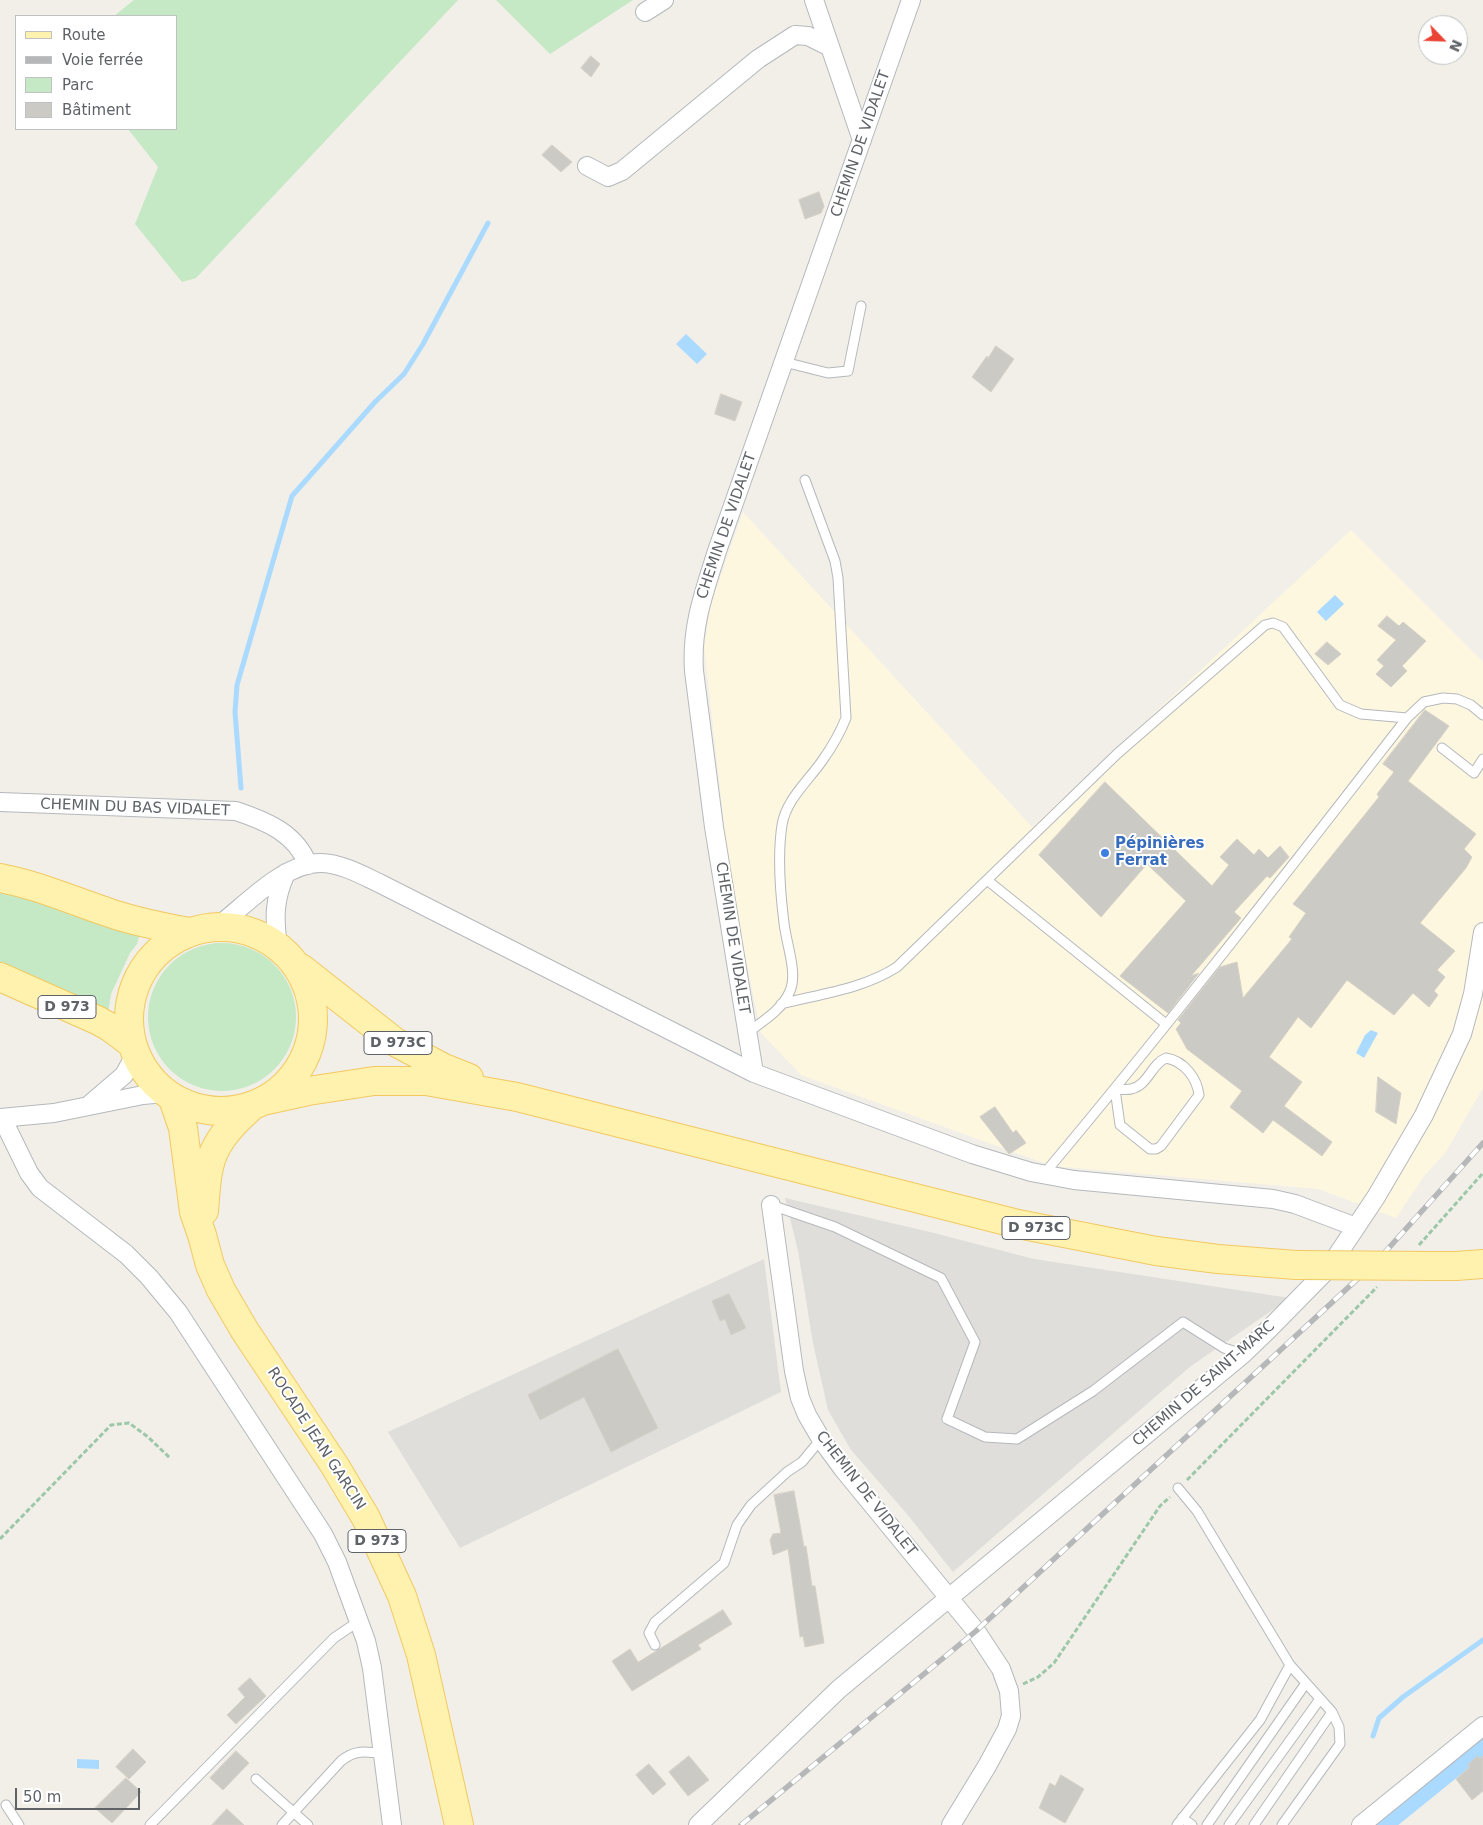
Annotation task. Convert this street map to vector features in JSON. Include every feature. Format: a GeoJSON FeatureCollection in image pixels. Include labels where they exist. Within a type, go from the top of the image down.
{"type":"FeatureCollection","features":[{"type":"Feature","properties":{"kind":"main road"},"geometry":{"type":"LineString","coordinates":[[0,878],[54,892],[111,913],[160,927],[189,932]]}},
{"type":"Feature","properties":{"kind":"main road"},"geometry":{"type":"LineString","coordinates":[[258,1104],[230,1112],[210,1112],[191,1108],[169,1096],[147,1076],[133,1049],[128,1016],[131,998],[133,989],[146,964],[165,945],[189,932],[218,926],[246,930],[260,934],[287,955]]}},
{"type":"Feature","properties":{"kind":"main road","name":"D 973C"},"geometry":{"type":"LineString","coordinates":[[287,955],[395,1042],[444,1068],[517,1097]]}},
{"type":"Feature","properties":{"kind":"main road","name":"ROCADE JEAN GARCIN"},"geometry":{"type":"LineString","coordinates":[[202,1235],[208,1174],[216,1146],[228,1129],[291,1080],[307,1053],[314,1023],[310,992],[287,955]]}},
{"type":"Feature","properties":{"kind":"main road","name":"D 973"},"geometry":{"type":"LineString","coordinates":[[0,977],[99,1021],[111,1028],[133,1049]]}},
{"type":"Feature","properties":{"kind":"main road","name":"D 973C"},"geometry":{"type":"LineString","coordinates":[[258,1104],[308,1091],[382,1081],[426,1081],[517,1097],[717,1146],[1027,1226],[1156,1251],[1218,1259],[1296,1265],[1424,1257],[1456,1266],[1483,1264]]}},
{"type":"Feature","properties":{"kind":"main road","name":"ROCADE JEAN GARCIN"},"geometry":{"type":"LineString","coordinates":[[169,1096],[183,1128],[194,1212],[210,1265],[221,1290],[245,1331],[335,1466],[366,1518],[402,1596],[421,1654],[459,1825]]}},
{"type":"Feature","properties":{"kind":"street"},"geometry":{"type":"LineString","coordinates":[[645,12],[664,0]]}},
{"type":"Feature","properties":{"kind":"street"},"geometry":{"type":"LineString","coordinates":[[814,0],[862,140]]}},
{"type":"Feature","properties":{"kind":"street","name":"CHEMIN DE VIDALET"},"geometry":{"type":"LineString","coordinates":[[754,1073],[714,827],[695,680],[692,648],[696,618],[709,576],[911,0]]}},
{"type":"Feature","properties":{"kind":"street"},"geometry":{"type":"LineString","coordinates":[[587,166],[608,177],[622,171],[758,59],[795,35],[808,36],[830,47]]}},
{"type":"Feature","properties":{"kind":"street","name":"CHEMIN DU BAS VIDALET"},"geometry":{"type":"LineString","coordinates":[[0,802],[236,811],[263,820],[285,834],[303,851],[308,865]]}},
{"type":"Feature","properties":{"kind":"street"},"geometry":{"type":"LineString","coordinates":[[218,926],[269,883],[286,873],[321,862],[335,865],[360,875],[754,1073],[972,1154],[1044,1174],[1074,1180],[1273,1200],[1295,1204],[1356,1227]]}},
{"type":"Feature","properties":{"kind":"street"},"geometry":{"type":"LineString","coordinates":[[286,873],[276,901],[275,922],[287,955]]}},
{"type":"Feature","properties":{"kind":"street","name":"CHEMIN DE SAINT-MARC"},"geometry":{"type":"LineString","coordinates":[[698,1825],[840,1690],[948,1598],[1243,1354],[1328,1269],[1356,1227],[1424,1115],[1462,1034],[1473,994],[1483,932]]}},
{"type":"Feature","properties":{"kind":"street"},"geometry":{"type":"LineString","coordinates":[[86,1107],[124,1075],[133,1049]]}},
{"type":"Feature","properties":{"kind":"street"},"geometry":{"type":"LineString","coordinates":[[169,1096],[142,1095],[54,1113],[1,1118],[28,1173],[40,1188],[126,1254],[149,1277],[178,1312],[323,1534],[337,1562],[366,1641],[372,1668],[392,1825]]}},
{"type":"Feature","properties":{"kind":"street","name":"CHEMIN DE VIDALET"},"geometry":{"type":"LineString","coordinates":[[771,1205],[794,1371],[800,1398],[807,1415],[820,1439],[843,1470],[976,1631],[1001,1669],[1009,1691],[1011,1716],[1007,1729],[988,1766],[951,1825]]}},
{"type":"Feature","properties":{"kind":"street"},"geometry":{"type":"LineString","coordinates":[[1361,1825],[1483,1726]]}},
{"type":"Feature","properties":{"kind":"lane"},"geometry":{"type":"LineString","coordinates":[[784,362],[828,373],[848,371],[861,306]]}},
{"type":"Feature","properties":{"kind":"lane"},"geometry":{"type":"LineString","coordinates":[[747,1033],[777,1010],[790,990],[793,976],[784,925],[779,870],[784,819],[790,803],[822,761],[841,732],[846,718],[838,578],[835,561],[805,480]]}},
{"type":"Feature","properties":{"kind":"lane"},"geometry":{"type":"LineString","coordinates":[[781,1004],[864,984],[898,967],[1118,754],[1265,624],[1273,623],[1283,627],[1340,705],[1361,714],[1406,718]]}},
{"type":"Feature","properties":{"kind":"lane"},"geometry":{"type":"LineString","coordinates":[[1044,1174],[1115,1090],[1406,718],[1424,702],[1443,698],[1457,699],[1471,704],[1483,715]]}},
{"type":"Feature","properties":{"kind":"lane"},"geometry":{"type":"LineString","coordinates":[[1442,748],[1474,772],[1483,759]]}},
{"type":"Feature","properties":{"kind":"lane"},"geometry":{"type":"LineString","coordinates":[[987,880],[1166,1024]]}},
{"type":"Feature","properties":{"kind":"lane"},"geometry":{"type":"LineString","coordinates":[[1166,1058],[1172,1059],[1189,1070],[1199,1095],[1161,1146],[1156,1149],[1150,1149],[1120,1125],[1115,1090],[1132,1089],[1141,1085],[1160,1060],[1166,1058]]}},
{"type":"Feature","properties":{"kind":"lane"},"geometry":{"type":"LineString","coordinates":[[771,1205],[835,1227],[941,1278],[975,1342],[947,1419],[985,1437],[1017,1439],[1093,1391],[1184,1322],[1224,1348],[1243,1354]]}},
{"type":"Feature","properties":{"kind":"lane"},"geometry":{"type":"LineString","coordinates":[[655,1645],[649,1633],[655,1622],[724,1563],[737,1525],[751,1506],[787,1472],[802,1462],[820,1439]]}},
{"type":"Feature","properties":{"kind":"lane"},"geometry":{"type":"LineString","coordinates":[[1178,1488],[1197,1511],[1290,1665],[1332,1712],[1340,1727],[1340,1744],[1282,1825]]}},
{"type":"Feature","properties":{"kind":"lane"},"geometry":{"type":"LineString","coordinates":[[150,1825],[334,1638],[359,1621]]}},
{"type":"Feature","properties":{"kind":"lane"},"geometry":{"type":"LineString","coordinates":[[1192,1825],[1180,1822],[1260,1720],[1290,1665]]}},
{"type":"Feature","properties":{"kind":"lane"},"geometry":{"type":"LineString","coordinates":[[1207,1825],[1306,1683]]}},
{"type":"Feature","properties":{"kind":"lane"},"geometry":{"type":"LineString","coordinates":[[1229,1825],[1320,1699]]}},
{"type":"Feature","properties":{"kind":"lane"},"geometry":{"type":"LineString","coordinates":[[1254,1825],[1332,1712]]}},
{"type":"Feature","properties":{"kind":"lane"},"geometry":{"type":"LineString","coordinates":[[282,1825],[349,1754],[366,1751],[382,1754]]}},
{"type":"Feature","properties":{"kind":"lane"},"geometry":{"type":"LineString","coordinates":[[256,1779],[308,1825]]}},
{"type":"Feature","properties":{"kind":"lane"},"geometry":{"type":"LineString","coordinates":[[6,1805],[19,1825]]}},
{"type":"Feature","properties":{"kind":"path"},"geometry":{"type":"LineString","coordinates":[[1424,1257],[1483,1173]]}},
{"type":"Feature","properties":{"kind":"path"},"geometry":{"type":"LineString","coordinates":[[1009,1691],[1038,1677],[1054,1663],[1160,1506],[1378,1287]]}},
{"type":"Feature","properties":{"kind":"path"},"geometry":{"type":"LineString","coordinates":[[0,1539],[111,1425],[129,1423],[148,1437],[170,1458]]}},
{"type":"Feature","properties":{"kind":"shaded area","name":"Pépinières Ferrat"},"geometry":{"type":"Polygon","coordinates":[[[743,512],[1032,827],[1351,530],[1483,662],[1483,1088],[1445,1153],[1424,1176],[1396,1218],[1318,1189],[1052,1166],[801,1075],[761,1033],[730,879],[704,646],[711,604],[743,512]]]}},
{"type":"Feature","properties":{"kind":"shaded area"},"geometry":{"type":"Polygon","coordinates":[[[785,1198],[1034,1259],[1290,1298],[1191,1366],[953,1572],[907,1514],[851,1450],[828,1410],[813,1343],[798,1251],[785,1198]]]}},
{"type":"Feature","properties":{"kind":"shaded area"},"geometry":{"type":"Polygon","coordinates":[[[764,1259],[781,1392],[460,1548],[388,1432],[764,1259]]]}},
{"type":"Feature","properties":{"kind":"green space"},"geometry":{"type":"Polygon","coordinates":[[[134,0],[458,0],[196,278],[182,282],[135,224],[158,167],[129,130],[178,130],[178,15],[115,15],[134,0]]]}},
{"type":"Feature","properties":{"kind":"green space"},"geometry":{"type":"Polygon","coordinates":[[[496,0],[633,0],[550,54],[496,0]]]}},
{"type":"Feature","properties":{"kind":"green space"},"geometry":{"type":"Polygon","coordinates":[[[0,889],[140,933],[137,944],[130,953],[111,994],[108,1014],[0,966],[0,889]]]}},
{"type":"Feature","properties":{"kind":"green space"},"geometry":{"type":"Polygon","coordinates":[[[222,943],[250,948],[263,955],[274,965],[284,976],[291,989],[296,1017],[291,1045],[284,1058],[274,1069],[263,1079],[250,1086],[222,1091],[194,1086],[181,1079],[170,1069],[160,1058],[153,1045],[148,1017],[153,989],[160,976],[170,965],[181,955],[194,948],[222,943]]]}},
{"type":"Feature","properties":{"kind":"water"},"geometry":{"type":"Polygon","coordinates":[[[686,334],[707,354],[697,364],[676,344],[686,334]]]}},
{"type":"Feature","properties":{"kind":"water"},"geometry":{"type":"Polygon","coordinates":[[[1335,595],[1344,604],[1326,621],[1317,612],[1335,595]]]}},
{"type":"Feature","properties":{"kind":"water"},"geometry":{"type":"Polygon","coordinates":[[[1371,1030],[1378,1033],[1364,1058],[1356,1053],[1365,1035],[1371,1030]]]}},
{"type":"Feature","properties":{"kind":"water"},"geometry":{"type":"Polygon","coordinates":[[[77,1759],[99,1760],[99,1769],[77,1768],[77,1759]]]}},
{"type":"Feature","properties":{"kind":"building"},"geometry":{"type":"Polygon","coordinates":[[[591,56],[600,64],[591,77],[581,68],[591,56]]]}},
{"type":"Feature","properties":{"kind":"building"},"geometry":{"type":"Polygon","coordinates":[[[552,145],[572,162],[561,172],[542,155],[552,145]]]}},
{"type":"Feature","properties":{"kind":"building"},"geometry":{"type":"Polygon","coordinates":[[[819,192],[824,206],[821,213],[805,219],[799,200],[819,192]]]}},
{"type":"Feature","properties":{"kind":"building"},"geometry":{"type":"Polygon","coordinates":[[[996,346],[1014,359],[991,392],[972,377],[996,346]]]}},
{"type":"Feature","properties":{"kind":"building"},"geometry":{"type":"Polygon","coordinates":[[[721,394],[742,402],[735,421],[715,414],[721,394]]]}},
{"type":"Feature","properties":{"kind":"building"},"geometry":{"type":"Polygon","coordinates":[[[1387,616],[1399,626],[1403,622],[1426,641],[1402,666],[1407,671],[1391,687],[1376,674],[1384,666],[1377,660],[1396,640],[1378,626],[1387,616]]]}},
{"type":"Feature","properties":{"kind":"building"},"geometry":{"type":"Polygon","coordinates":[[[1327,642],[1341,654],[1328,665],[1315,654],[1327,642]]]}},
{"type":"Feature","properties":{"kind":"building"},"geometry":{"type":"Polygon","coordinates":[[[1425,710],[1449,726],[1408,781],[1476,834],[1464,849],[1472,857],[1466,868],[1420,923],[1455,951],[1437,970],[1445,977],[1434,991],[1438,995],[1429,1007],[1413,993],[1394,1015],[1347,980],[1311,1028],[1298,1017],[1269,1057],[1302,1082],[1284,1106],[1332,1142],[1322,1156],[1273,1120],[1263,1133],[1230,1107],[1242,1091],[1187,1049],[1176,1029],[1181,1023],[1178,1020],[1220,967],[1237,962],[1243,998],[1292,939],[1289,937],[1306,913],[1293,904],[1379,797],[1377,794],[1394,772],[1383,764],[1425,710]]]}},
{"type":"Feature","properties":{"kind":"building"},"geometry":{"type":"Polygon","coordinates":[[[1105,782],[1212,886],[1229,865],[1220,857],[1237,839],[1254,855],[1259,849],[1268,858],[1280,846],[1289,857],[1270,878],[1267,876],[1234,912],[1241,918],[1191,976],[1199,973],[1168,1013],[1120,976],[1186,901],[1147,864],[1101,917],[1039,855],[1105,782]]]}},
{"type":"Feature","properties":{"kind":"building"},"geometry":{"type":"Polygon","coordinates":[[[1378,1077],[1401,1093],[1396,1124],[1376,1112],[1378,1077]]]}},
{"type":"Feature","properties":{"kind":"building"},"geometry":{"type":"Polygon","coordinates":[[[995,1107],[1013,1133],[1016,1130],[1026,1143],[1009,1154],[980,1117],[995,1107]]]}},
{"type":"Feature","properties":{"kind":"building"},"geometry":{"type":"Polygon","coordinates":[[[729,1294],[746,1328],[731,1335],[725,1319],[720,1321],[712,1301],[729,1294]]]}},
{"type":"Feature","properties":{"kind":"building"},"geometry":{"type":"Polygon","coordinates":[[[618,1349],[658,1428],[611,1452],[584,1397],[540,1420],[528,1395],[618,1349]]]}},
{"type":"Feature","properties":{"kind":"building"},"geometry":{"type":"Polygon","coordinates":[[[794,1491],[804,1547],[806,1546],[812,1586],[815,1586],[824,1643],[805,1647],[803,1636],[800,1637],[788,1549],[773,1555],[770,1540],[773,1534],[781,1533],[774,1495],[794,1491]]]}},
{"type":"Feature","properties":{"kind":"building"},"geometry":{"type":"Polygon","coordinates":[[[723,1610],[732,1624],[698,1645],[701,1649],[632,1691],[612,1661],[630,1649],[638,1662],[723,1610]]]}},
{"type":"Feature","properties":{"kind":"building"},"geometry":{"type":"Polygon","coordinates":[[[250,1678],[266,1696],[236,1724],[227,1715],[245,1697],[238,1689],[250,1678]]]}},
{"type":"Feature","properties":{"kind":"building"},"geometry":{"type":"Polygon","coordinates":[[[133,1749],[146,1762],[129,1779],[116,1767],[133,1749]]]}},
{"type":"Feature","properties":{"kind":"building"},"geometry":{"type":"Polygon","coordinates":[[[236,1751],[249,1763],[223,1790],[210,1778],[236,1751]]]}},
{"type":"Feature","properties":{"kind":"building"},"geometry":{"type":"Polygon","coordinates":[[[689,1756],[709,1780],[688,1796],[669,1772],[689,1756]]]}},
{"type":"Feature","properties":{"kind":"building"},"geometry":{"type":"Polygon","coordinates":[[[1478,1756],[1480,1759],[1483,1756],[1483,1791],[1472,1800],[1456,1779],[1470,1767],[1468,1765],[1478,1756]]]}},
{"type":"Feature","properties":{"kind":"building"},"geometry":{"type":"Polygon","coordinates":[[[649,1764],[666,1784],[653,1795],[636,1775],[649,1764]]]}},
{"type":"Feature","properties":{"kind":"building"},"geometry":{"type":"Polygon","coordinates":[[[1061,1775],[1084,1789],[1065,1823],[1039,1808],[1050,1783],[1055,1786],[1061,1775]]]}},
{"type":"Feature","properties":{"kind":"building"},"geometry":{"type":"Polygon","coordinates":[[[126,1778],[141,1792],[112,1823],[95,1808],[126,1778]]]}},
{"type":"Feature","properties":{"kind":"building"},"geometry":{"type":"Polygon","coordinates":[[[227,1809],[244,1825],[212,1825],[227,1809]]]}},
{"type":"Feature","properties":{"kind":"waterway"},"geometry":{"type":"LineString","coordinates":[[241,788],[235,712],[237,685],[292,496],[375,402],[404,374],[423,344],[488,223]]}},
{"type":"Feature","properties":{"kind":"waterway"},"geometry":{"type":"LineString","coordinates":[[1373,1736],[1379,1718],[1403,1697],[1483,1640]]}},
{"type":"Feature","properties":{"kind":"waterway"},"geometry":{"type":"LineString","coordinates":[[1384,1825],[1483,1745]]}},
{"type":"Feature","properties":{"kind":"railway"},"geometry":{"type":"LineString","coordinates":[[741,1825],[976,1631],[1378,1260],[1483,1143]]}},
{"type":"Feature","properties":{"kind":"place","name":"Pépinières Ferrat"},"geometry":{"type":"Point","coordinates":[1105,853]}}]}
